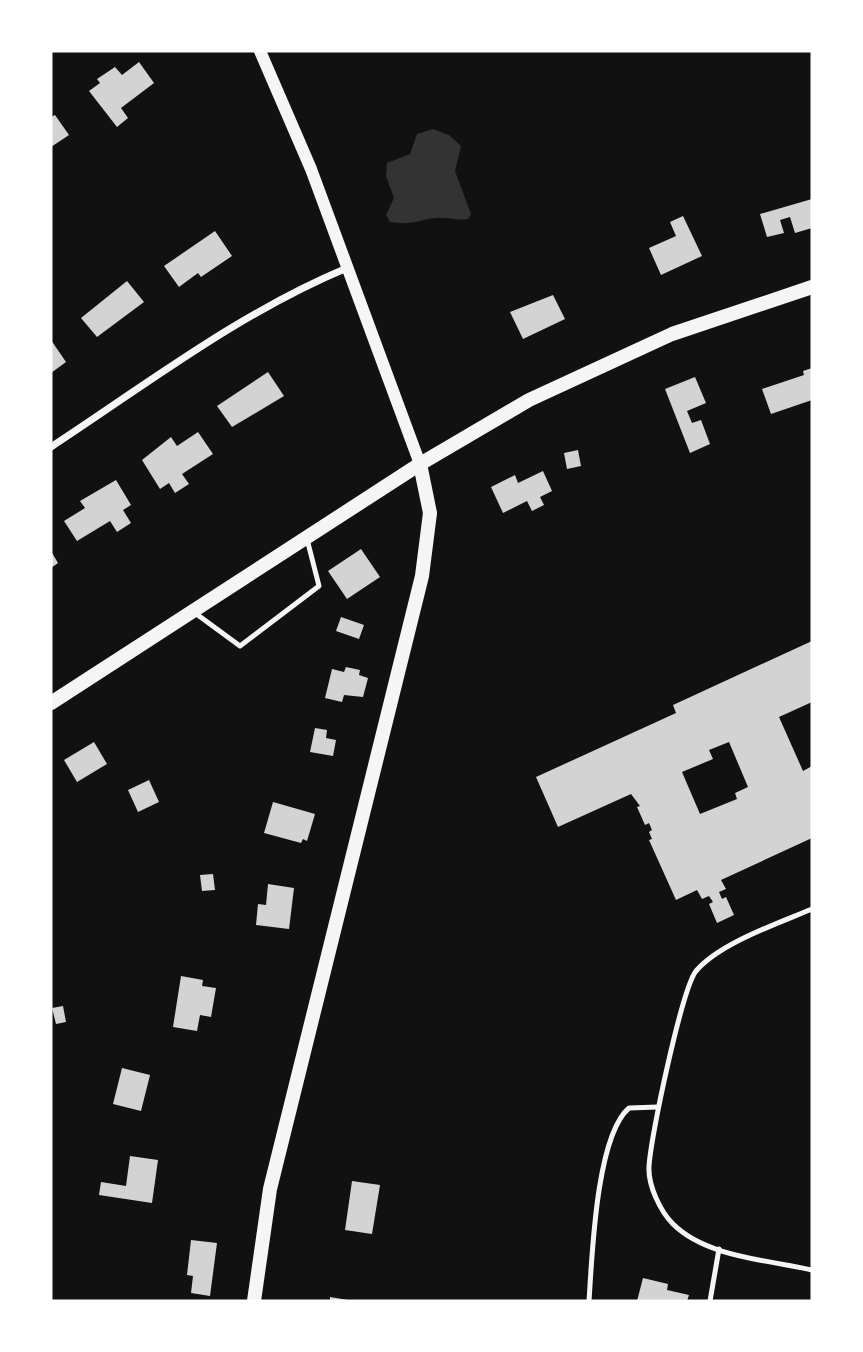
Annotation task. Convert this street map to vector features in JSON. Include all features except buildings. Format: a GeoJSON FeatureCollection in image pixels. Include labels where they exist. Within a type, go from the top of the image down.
{"type":"FeatureCollection","features":[{"type":"Feature","properties":{"kind":"main road"},"geometry":{"type":"LineString","coordinates":[[51,703],[420,464],[529,400],[582,373],[672,334],[812,287]]}},
{"type":"Feature","properties":{"kind":"main road"},"geometry":{"type":"LineString","coordinates":[[254,1301],[270,1189],[422,576],[430,513],[420,464]]}},
{"type":"Feature","properties":{"kind":"street"},"geometry":{"type":"LineString","coordinates":[[260,51],[311,169],[420,464]]}},
{"type":"Feature","properties":{"kind":"street"},"geometry":{"type":"LineString","coordinates":[[51,447],[258,312],[303,286],[347,268]]}},
{"type":"Feature","properties":{"kind":"lane"},"geometry":{"type":"LineString","coordinates":[[192,611],[240,646],[319,586],[307,537]]}},
{"type":"Feature","properties":{"kind":"lane"},"geometry":{"type":"LineString","coordinates":[[812,908],[723,951],[695,973],[658,1107],[649,1169],[653,1193],[671,1223],[691,1238],[719,1250],[812,1269]]}},
{"type":"Feature","properties":{"kind":"lane"},"geometry":{"type":"LineString","coordinates":[[589,1301],[596,1207],[614,1129],[629,1108],[658,1107]]}},
{"type":"Feature","properties":{"kind":"lane"},"geometry":{"type":"LineString","coordinates":[[710,1301],[719,1250]]}},
{"type":"Feature","properties":{"kind":"shaded area"},"geometry":{"type":"Polygon","coordinates":[[[433,129],[449,135],[461,146],[455,171],[471,214],[468,219],[435,218],[409,223],[390,222],[386,215],[394,198],[386,176],[387,163],[410,154],[417,134],[433,129]]]}}]}
